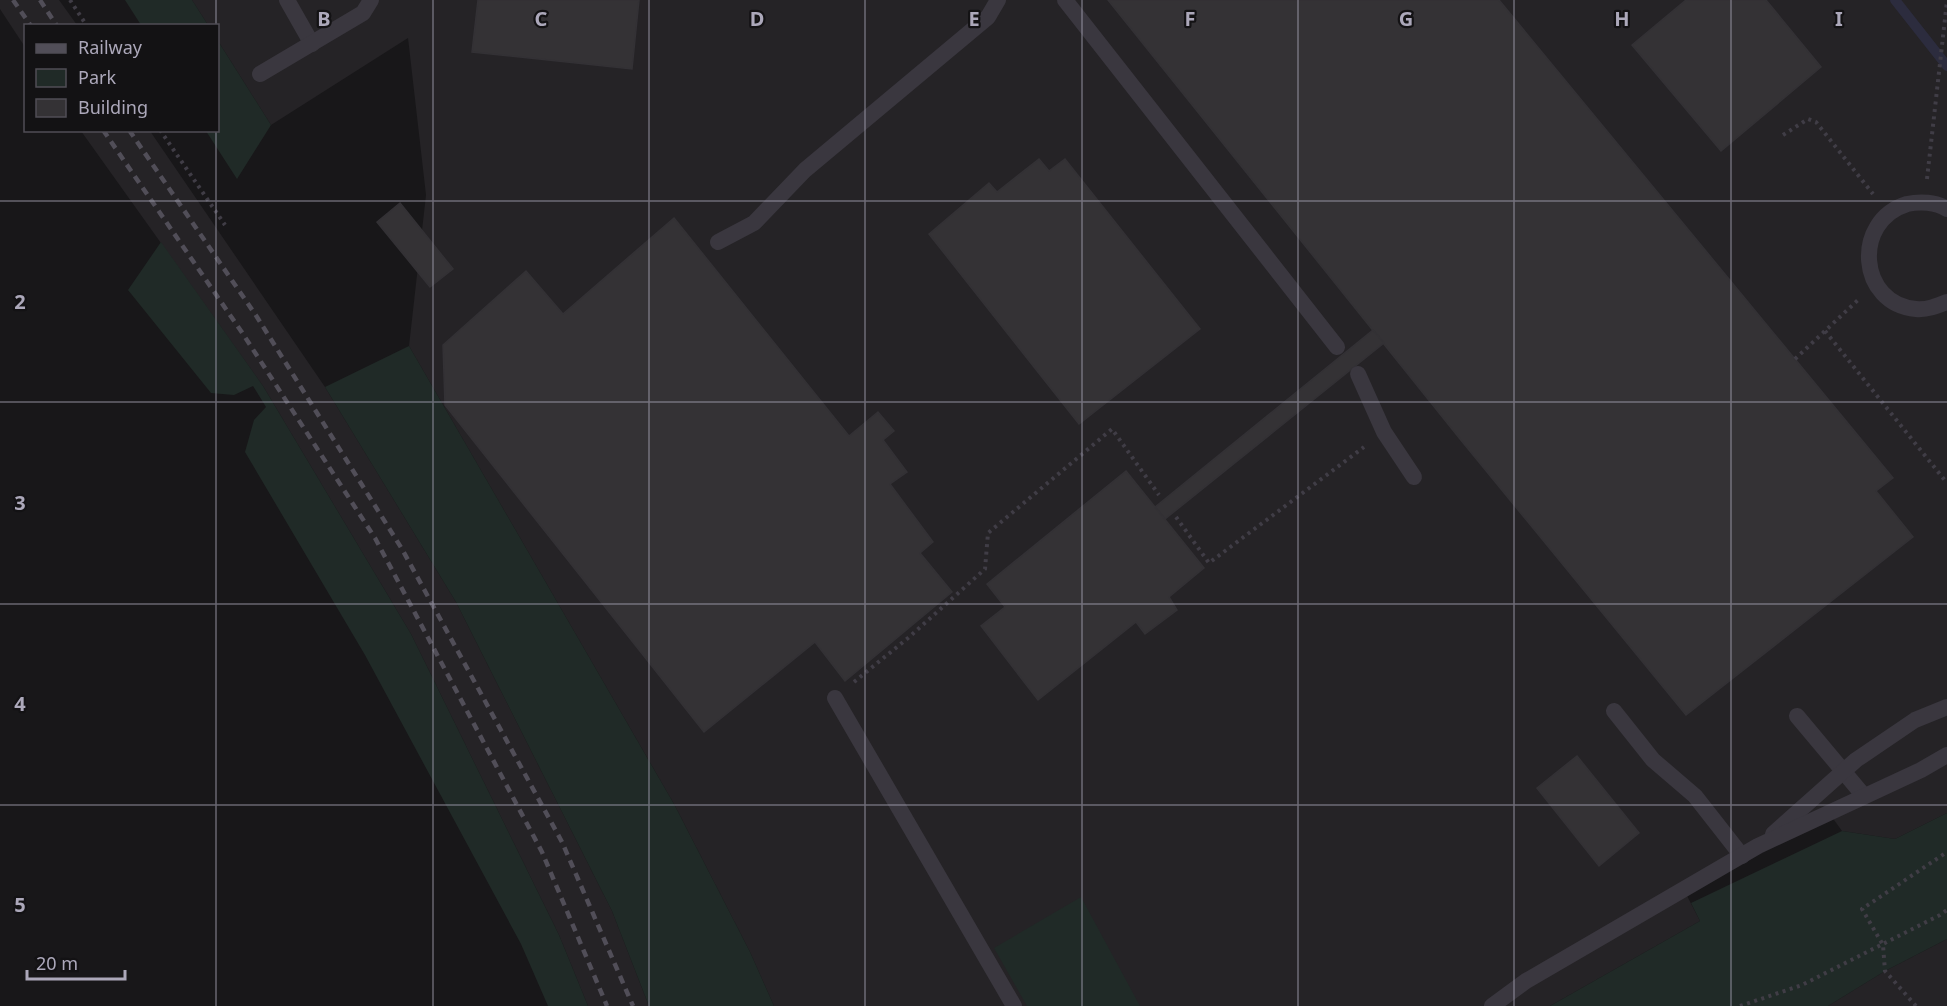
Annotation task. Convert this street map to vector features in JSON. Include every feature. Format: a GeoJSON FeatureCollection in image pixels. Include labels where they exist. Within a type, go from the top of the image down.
{"type":"FeatureCollection","features":[{"type":"Feature","properties":{"kind":"lane"},"geometry":{"type":"LineString","coordinates":[[287,0],[312,44]]}},
{"type":"Feature","properties":{"kind":"lane"},"geometry":{"type":"LineString","coordinates":[[260,74],[363,14],[371,0]]}},
{"type":"Feature","properties":{"kind":"lane"},"geometry":{"type":"LineString","coordinates":[[718,242],[754,223],[805,170],[988,17],[998,0]]}},
{"type":"Feature","properties":{"kind":"lane"},"geometry":{"type":"LineString","coordinates":[[1065,0],[1337,347]]}},
{"type":"Feature","properties":{"kind":"lane"},"geometry":{"type":"LineString","coordinates":[[1947,209],[1924,202],[1899,207],[1878,225],[1871,238],[1868,253],[1869,269],[1875,283],[1886,295],[1900,304],[1915,309],[1932,308],[1947,302]]}},
{"type":"Feature","properties":{"kind":"lane"},"geometry":{"type":"LineString","coordinates":[[1358,374],[1384,432],[1414,477]]}},
{"type":"Feature","properties":{"kind":"lane"},"geometry":{"type":"LineString","coordinates":[[835,698],[1014,1006]]}},
{"type":"Feature","properties":{"kind":"lane"},"geometry":{"type":"LineString","coordinates":[[1758,846],[1844,770],[1915,720],[1947,707]]}},
{"type":"Feature","properties":{"kind":"lane"},"geometry":{"type":"LineString","coordinates":[[1614,711],[1653,760],[1695,796],[1742,856]]}},
{"type":"Feature","properties":{"kind":"lane"},"geometry":{"type":"LineString","coordinates":[[1797,716],[1864,796]]}},
{"type":"Feature","properties":{"kind":"lane"},"geometry":{"type":"LineString","coordinates":[[1492,1006],[1526,981],[1758,846],[1921,770],[1947,755]]}},
{"type":"Feature","properties":{"kind":"path"},"geometry":{"type":"LineString","coordinates":[[70,0],[86,24]]}},
{"type":"Feature","properties":{"kind":"path"},"geometry":{"type":"LineString","coordinates":[[1924,202],[1947,1]]}},
{"type":"Feature","properties":{"kind":"path"},"geometry":{"type":"LineString","coordinates":[[1784,135],[1808,119],[1816,122],[1889,214]]}},
{"type":"Feature","properties":{"kind":"path"},"geometry":{"type":"LineString","coordinates":[[161,132],[225,225]]}},
{"type":"Feature","properties":{"kind":"path"},"geometry":{"type":"LineString","coordinates":[[1795,359],[1875,283]]}},
{"type":"Feature","properties":{"kind":"path"},"geometry":{"type":"LineString","coordinates":[[1825,330],[1947,483]]}},
{"type":"Feature","properties":{"kind":"path"},"geometry":{"type":"LineString","coordinates":[[835,698],[860,675],[908,638],[985,569],[988,533],[1112,429],[1159,495]]}},
{"type":"Feature","properties":{"kind":"path"},"geometry":{"type":"LineString","coordinates":[[1176,517],[1209,563],[1384,432]]}},
{"type":"Feature","properties":{"kind":"path"},"geometry":{"type":"LineString","coordinates":[[1916,1006],[1885,971],[1883,945],[1862,909],[1947,852]]}},
{"type":"Feature","properties":{"kind":"path"},"geometry":{"type":"LineString","coordinates":[[1740,1006],[1802,985],[1947,910]]}},
{"type":"Feature","properties":{"kind":"shaded area"},"geometry":{"type":"Polygon","coordinates":[[[0,0],[59,0],[76,24],[24,24],[24,45],[0,9],[0,0]]]}},
{"type":"Feature","properties":{"kind":"shaded area"},"geometry":{"type":"Polygon","coordinates":[[[192,0],[1947,0],[1947,813],[1895,839],[1842,831],[1829,813],[1684,890],[1700,921],[1550,1006],[774,1006],[750,952],[674,804],[409,346],[426,195],[408,38],[271,125],[219,43],[219,24],[207,24],[192,0]]]}},
{"type":"Feature","properties":{"kind":"shaded area"},"geometry":{"type":"Polygon","coordinates":[[[82,132],[151,132],[325,387],[456,602],[612,911],[649,1006],[588,1006],[559,935],[411,634],[263,386],[82,132]]]}},
{"type":"Feature","properties":{"kind":"shaded area"},"geometry":{"type":"Polygon","coordinates":[[[1947,939],[1947,1006],[1828,1006],[1885,971],[1947,939]]]}},
{"type":"Feature","properties":{"kind":"green space"},"geometry":{"type":"Polygon","coordinates":[[[125,0],[192,0],[207,24],[140,24],[125,0]]]}},
{"type":"Feature","properties":{"kind":"green space"},"geometry":{"type":"Polygon","coordinates":[[[219,43],[271,125],[237,179],[207,132],[219,132],[219,43]]]}},
{"type":"Feature","properties":{"kind":"green space"},"geometry":{"type":"Polygon","coordinates":[[[161,242],[263,386],[411,634],[559,935],[588,1006],[548,1006],[521,944],[365,655],[245,452],[254,420],[266,407],[253,386],[234,395],[211,393],[128,290],[161,242]]]}},
{"type":"Feature","properties":{"kind":"green space"},"geometry":{"type":"Polygon","coordinates":[[[409,346],[674,804],[750,952],[774,1006],[649,1006],[612,911],[456,602],[325,387],[409,346]]]}},
{"type":"Feature","properties":{"kind":"green space"},"geometry":{"type":"Polygon","coordinates":[[[1947,813],[1947,939],[1885,971],[1828,1006],[1550,1006],[1700,921],[1691,903],[1842,831],[1895,839],[1947,813]]]}},
{"type":"Feature","properties":{"kind":"green space"},"geometry":{"type":"Polygon","coordinates":[[[1081,897],[1140,1006],[1027,1006],[994,948],[1081,897]]]}},
{"type":"Feature","properties":{"kind":"building"},"geometry":{"type":"Polygon","coordinates":[[[478,0],[639,0],[632,69],[472,52],[478,0]]]}},
{"type":"Feature","properties":{"kind":"building"},"geometry":{"type":"Polygon","coordinates":[[[1108,0],[1499,0],[1893,478],[1876,491],[1913,537],[1686,715],[1460,439],[1108,0]]]}},
{"type":"Feature","properties":{"kind":"building"},"geometry":{"type":"Polygon","coordinates":[[[1686,0],[1766,0],[1821,67],[1721,151],[1632,45],[1686,0]]]}},
{"type":"Feature","properties":{"kind":"building"},"geometry":{"type":"Polygon","coordinates":[[[1039,159],[1049,171],[1065,159],[1200,329],[1079,424],[929,234],[989,183],[997,192],[1039,159]]]}},
{"type":"Feature","properties":{"kind":"building"},"geometry":{"type":"Polygon","coordinates":[[[400,203],[453,269],[430,287],[377,222],[400,203]]]}},
{"type":"Feature","properties":{"kind":"building"},"geometry":{"type":"Polygon","coordinates":[[[674,218],[849,436],[878,412],[894,431],[883,440],[907,472],[890,484],[933,542],[920,553],[952,592],[845,681],[815,642],[704,732],[445,405],[443,345],[526,271],[563,314],[674,218]]]}},
{"type":"Feature","properties":{"kind":"building"},"geometry":{"type":"Polygon","coordinates":[[[1373,330],[1384,343],[1165,519],[1155,507],[1373,330]]]}},
{"type":"Feature","properties":{"kind":"building"},"geometry":{"type":"Polygon","coordinates":[[[1126,471],[1204,568],[1169,597],[1177,610],[1145,634],[1136,622],[1038,700],[981,626],[1005,607],[987,584],[1126,471]]]}},
{"type":"Feature","properties":{"kind":"building"},"geometry":{"type":"Polygon","coordinates":[[[1577,756],[1639,833],[1599,866],[1537,788],[1577,756]]]}},
{"type":"Feature","properties":{"kind":"waterway"},"geometry":{"type":"LineString","coordinates":[[1895,0],[1947,66]]}},
{"type":"Feature","properties":{"kind":"railway"},"geometry":{"type":"LineString","coordinates":[[13,0],[30,24]]}},
{"type":"Feature","properties":{"kind":"railway"},"geometry":{"type":"LineString","coordinates":[[40,0],[56,24]]}},
{"type":"Feature","properties":{"kind":"railway"},"geometry":{"type":"LineString","coordinates":[[104,132],[241,331],[375,538],[542,852],[607,1006]]}},
{"type":"Feature","properties":{"kind":"railway"},"geometry":{"type":"LineString","coordinates":[[130,132],[257,317],[402,549],[562,842],[633,1006]]}}]}
